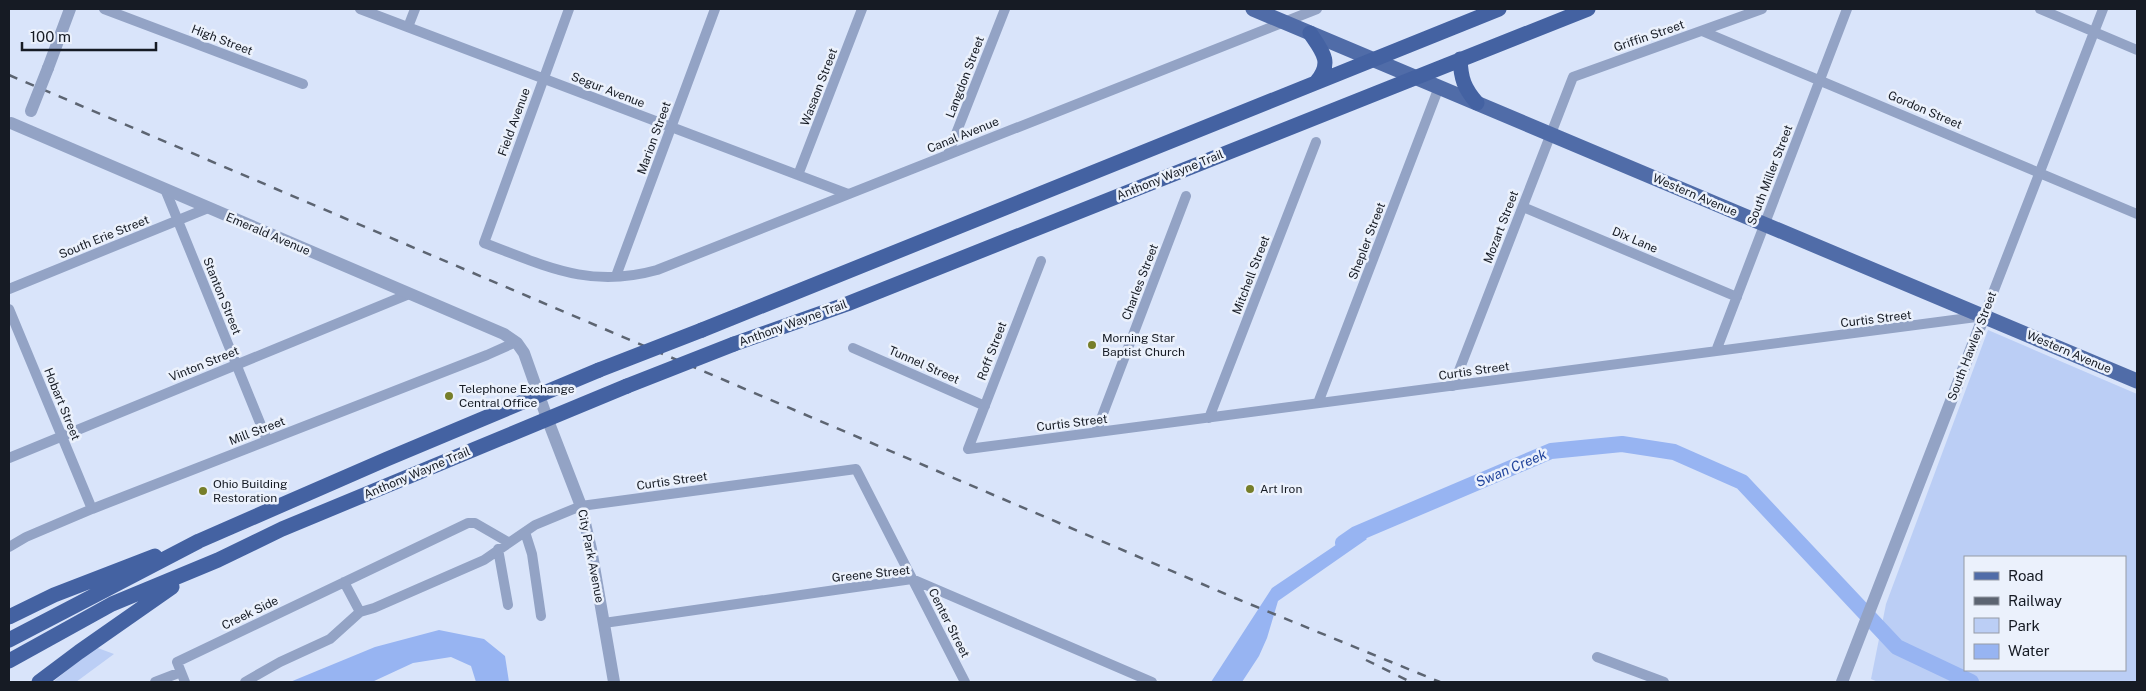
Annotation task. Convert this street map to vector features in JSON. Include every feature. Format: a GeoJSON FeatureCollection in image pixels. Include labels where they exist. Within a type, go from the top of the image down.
{"type":"FeatureCollection","features":[{"type":"Feature","properties":{"kind":"highway","name":"Anthony Wayne Trail"},"geometry":{"type":"LineString","coordinates":[[9,640],[199,541],[387,459],[600,370],[1499,9]]}},
{"type":"Feature","properties":{"kind":"highway","name":"Anthony Wayne Trail"},"geometry":{"type":"LineString","coordinates":[[9,661],[112,604],[218,560],[282,529],[546,418],[734,344],[847,304],[1588,9]]}},
{"type":"Feature","properties":{"kind":"highway"},"geometry":{"type":"LineString","coordinates":[[1310,33],[1321,48],[1326,63],[1323,73],[1317,81]]}},
{"type":"Feature","properties":{"kind":"highway"},"geometry":{"type":"LineString","coordinates":[[1460,60],[1460,72],[1466,90],[1477,103]]}},
{"type":"Feature","properties":{"kind":"highway"},"geometry":{"type":"LineString","coordinates":[[9,616],[132,563],[199,541]]}},
{"type":"Feature","properties":{"kind":"highway"},"geometry":{"type":"LineString","coordinates":[[39,682],[154,598],[218,560]]}},
{"type":"Feature","properties":{"kind":"main road","name":"Western Avenue"},"geometry":{"type":"LineString","coordinates":[[1254,9],[2137,381]]}},
{"type":"Feature","properties":{"kind":"street"},"geometry":{"type":"LineString","coordinates":[[10,123],[31,111],[70,9]]}},
{"type":"Feature","properties":{"kind":"street","name":"High Street"},"geometry":{"type":"LineString","coordinates":[[104,9],[303,84]]}},
{"type":"Feature","properties":{"kind":"street","name":"Segur Avenue"},"geometry":{"type":"LineString","coordinates":[[360,9],[848,194]]}},
{"type":"Feature","properties":{"kind":"street"},"geometry":{"type":"LineString","coordinates":[[408,27],[415,9]]}},
{"type":"Feature","properties":{"kind":"street","name":"Field Avenue"},"geometry":{"type":"LineString","coordinates":[[484,243],[569,9]]}},
{"type":"Feature","properties":{"kind":"street","name":"Marion Street"},"geometry":{"type":"LineString","coordinates":[[616,276],[716,9]]}},
{"type":"Feature","properties":{"kind":"street","name":"Wasaon Street"},"geometry":{"type":"LineString","coordinates":[[798,175],[862,9]]}},
{"type":"Feature","properties":{"kind":"street","name":"Langdon Street"},"geometry":{"type":"LineString","coordinates":[[948,154],[1005,9]]}},
{"type":"Feature","properties":{"kind":"street","name":"Canal Avenue"},"geometry":{"type":"LineString","coordinates":[[484,243],[547,267],[576,275],[616,276],[657,270],[1284,22],[1302,12],[1317,9]]}},
{"type":"Feature","properties":{"kind":"street","name":"Griffin Street"},"geometry":{"type":"LineString","coordinates":[[1573,77],[1762,9]]}},
{"type":"Feature","properties":{"kind":"street","name":"South Miller Street"},"geometry":{"type":"LineString","coordinates":[[1716,351],[1848,9]]}},
{"type":"Feature","properties":{"kind":"street"},"geometry":{"type":"LineString","coordinates":[[2040,9],[2137,50]]}},
{"type":"Feature","properties":{"kind":"street","name":"South Hawley Street"},"geometry":{"type":"LineString","coordinates":[[1842,682],[2102,9]]}},
{"type":"Feature","properties":{"kind":"street","name":"Gordon Street"},"geometry":{"type":"LineString","coordinates":[[1702,31],[2137,214]]}},
{"type":"Feature","properties":{"kind":"street","name":"Mozart Street"},"geometry":{"type":"LineString","coordinates":[[1452,386],[1573,77]]}},
{"type":"Feature","properties":{"kind":"street","name":"Shepler Street"},"geometry":{"type":"LineString","coordinates":[[1318,403],[1439,87]]}},
{"type":"Feature","properties":{"kind":"street","name":"Emerald Avenue"},"geometry":{"type":"LineString","coordinates":[[10,123],[504,334],[519,346]]}},
{"type":"Feature","properties":{"kind":"street","name":"Mitchell Street"},"geometry":{"type":"LineString","coordinates":[[1209,418],[1316,142]]}},
{"type":"Feature","properties":{"kind":"street","name":"Stanton Street"},"geometry":{"type":"LineString","coordinates":[[165,189],[267,440]]}},
{"type":"Feature","properties":{"kind":"street","name":"Charles Street"},"geometry":{"type":"LineString","coordinates":[[1096,432],[1186,196]]}},
{"type":"Feature","properties":{"kind":"street","name":"Dix Lane"},"geometry":{"type":"LineString","coordinates":[[1523,207],[1737,297]]}},
{"type":"Feature","properties":{"kind":"street","name":"South Erie Street"},"geometry":{"type":"LineString","coordinates":[[9,289],[208,208]]}},
{"type":"Feature","properties":{"kind":"street","name":"Roff Street"},"geometry":{"type":"LineString","coordinates":[[968,449],[1041,261]]}},
{"type":"Feature","properties":{"kind":"street","name":"Vinton Street"},"geometry":{"type":"LineString","coordinates":[[9,458],[409,294]]}},
{"type":"Feature","properties":{"kind":"street","name":"Hobart Street"},"geometry":{"type":"LineString","coordinates":[[9,308],[92,510]]}},
{"type":"Feature","properties":{"kind":"street","name":"Curtis Street"},"geometry":{"type":"LineString","coordinates":[[968,449],[1984,316]]}},
{"type":"Feature","properties":{"kind":"street","name":"City Park Avenue"},"geometry":{"type":"LineString","coordinates":[[519,346],[581,506],[591,549],[614,682]]}},
{"type":"Feature","properties":{"kind":"street","name":"Mill Street"},"geometry":{"type":"LineString","coordinates":[[9,547],[26,537],[267,440],[478,359],[519,346]]}},
{"type":"Feature","properties":{"kind":"street","name":"Tunnel Street"},"geometry":{"type":"LineString","coordinates":[[853,348],[985,406]]}},
{"type":"Feature","properties":{"kind":"street","name":"Curtis Street"},"geometry":{"type":"LineString","coordinates":[[581,506],[856,469]]}},
{"type":"Feature","properties":{"kind":"street","name":"Center Street"},"geometry":{"type":"LineString","coordinates":[[856,469],[965,682]]}},
{"type":"Feature","properties":{"kind":"street"},"geometry":{"type":"LineString","coordinates":[[245,682],[280,662],[330,639],[360,612],[374,608],[484,560],[535,525],[581,506]]}},
{"type":"Feature","properties":{"kind":"street","name":"Creek Side"},"geometry":{"type":"LineString","coordinates":[[155,682],[183,677],[177,662],[468,523],[475,523],[508,542]]}},
{"type":"Feature","properties":{"kind":"street"},"geometry":{"type":"LineString","coordinates":[[525,532],[532,554],[541,616]]}},
{"type":"Feature","properties":{"kind":"street"},"geometry":{"type":"LineString","coordinates":[[498,549],[508,605]]}},
{"type":"Feature","properties":{"kind":"street","name":"Greene Street"},"geometry":{"type":"LineString","coordinates":[[604,623],[912,580],[1152,682]]}},
{"type":"Feature","properties":{"kind":"street"},"geometry":{"type":"LineString","coordinates":[[344,582],[360,612]]}},
{"type":"Feature","properties":{"kind":"street"},"geometry":{"type":"LineString","coordinates":[[1597,657],[1664,682]]}},
{"type":"Feature","properties":{"kind":"green space"},"geometry":{"type":"Polygon","coordinates":[[[1988,330],[2137,394],[2137,682],[1878,682],[1871,679],[1886,604],[1988,330]]]}},
{"type":"Feature","properties":{"kind":"green space"},"geometry":{"type":"Polygon","coordinates":[[[95,647],[114,654],[76,682],[53,682],[95,647]]]}},
{"type":"Feature","properties":{"kind":"water"},"geometry":{"type":"Polygon","coordinates":[[[1358,530],[1367,539],[1278,601],[1267,638],[1259,656],[1242,682],[1211,682],[1272,588],[1358,530]]]}},
{"type":"Feature","properties":{"kind":"water"},"geometry":{"type":"Polygon","coordinates":[[[439,630],[484,639],[505,656],[509,682],[476,682],[471,666],[451,657],[413,663],[372,682],[290,682],[375,647],[439,630]]]}},
{"type":"Feature","properties":{"kind":"waterway","name":"Swan Creek"},"geometry":{"type":"LineString","coordinates":[[1343,543],[1356,534],[1551,451],[1622,444],[1674,452],[1742,482],[1897,647],[1971,682]]}},
{"type":"Feature","properties":{"kind":"railway"},"geometry":{"type":"LineString","coordinates":[[9,75],[1235,598],[1440,682]]}},
{"type":"Feature","properties":{"kind":"railway"},"geometry":{"type":"LineString","coordinates":[[1366,660],[1411,682]]}},
{"type":"Feature","properties":{"kind":"place","name":"Morning Star Baptist Church"},"geometry":{"type":"Point","coordinates":[1092,345]}},
{"type":"Feature","properties":{"kind":"place","name":"Telephone Exchange Central Office"},"geometry":{"type":"Point","coordinates":[449,396]}},
{"type":"Feature","properties":{"kind":"place","name":"Art Iron"},"geometry":{"type":"Point","coordinates":[1250,489]}},
{"type":"Feature","properties":{"kind":"place","name":"Ohio Building Restoration"},"geometry":{"type":"Point","coordinates":[203,491]}}]}
